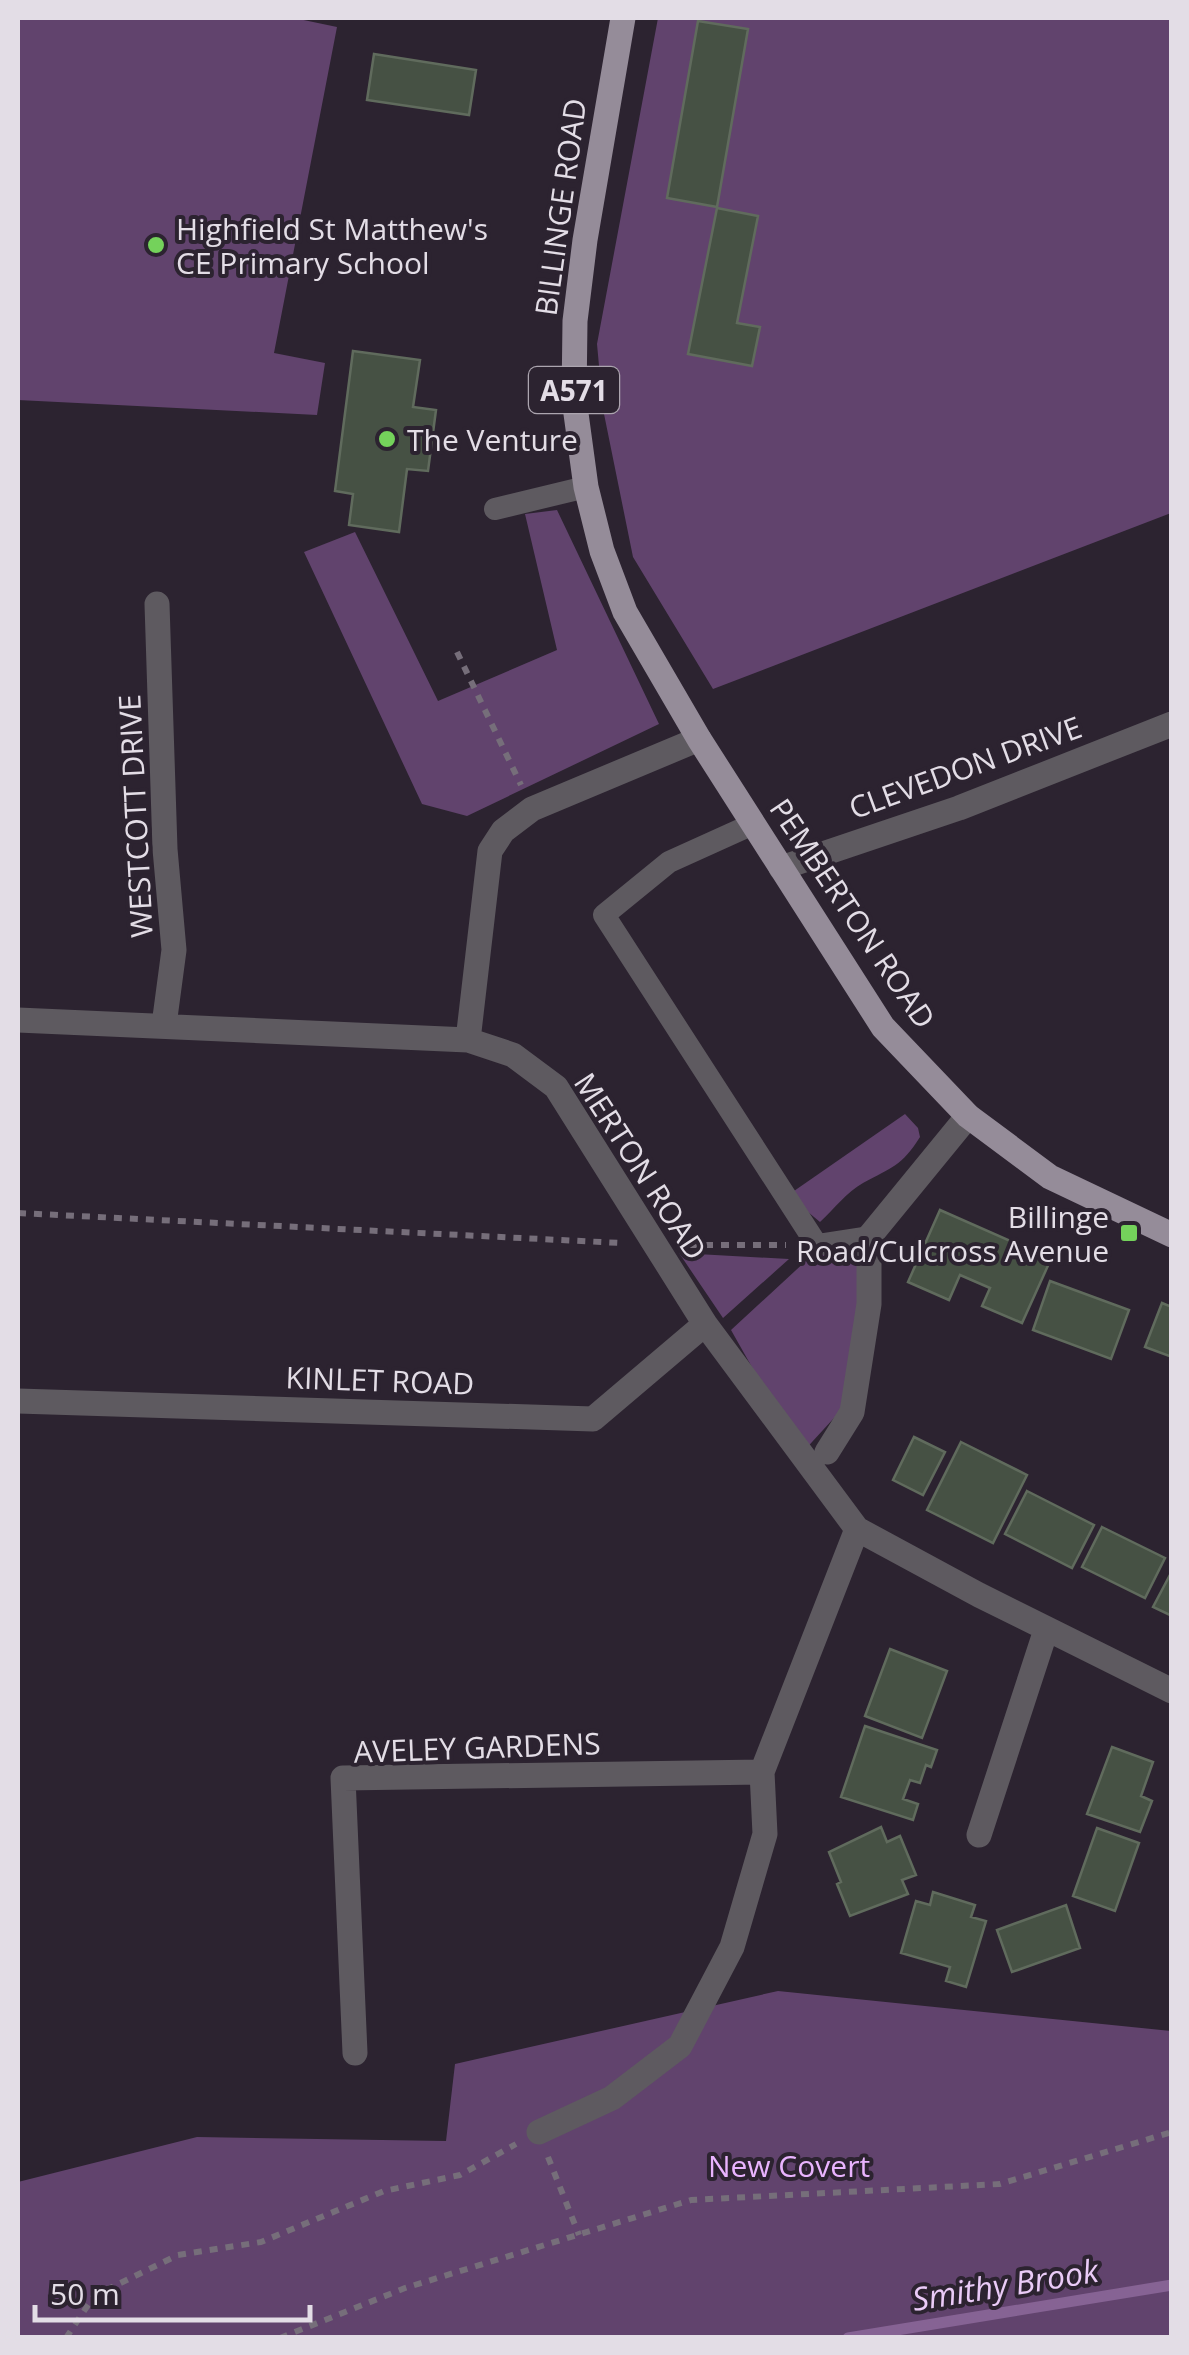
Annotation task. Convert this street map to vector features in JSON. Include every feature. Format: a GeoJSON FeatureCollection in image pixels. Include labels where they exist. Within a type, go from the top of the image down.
{"type":"FeatureCollection","features":[{"type":"Feature","properties":{"kind":"main road","name":"BILLINGE ROAD"},"geometry":{"type":"LineString","coordinates":[[623,18],[585,240],[575,322],[574,399],[586,487],[602,551],[626,612],[700,739]]}},
{"type":"Feature","properties":{"kind":"main road","name":"PEMBERTON ROAD"},"geometry":{"type":"LineString","coordinates":[[700,739],[884,1027],[968,1116],[1050,1177],[1172,1235]]}},
{"type":"Feature","properties":{"kind":"street","name":"WESTCOTT DRIVE"},"geometry":{"type":"LineString","coordinates":[[157,604],[165,849],[174,950],[164,1025]]}},
{"type":"Feature","properties":{"kind":"street","name":"CLEVEDON DRIVE"},"geometry":{"type":"LineString","coordinates":[[780,868],[959,808],[1172,724]]}},
{"type":"Feature","properties":{"kind":"street"},"geometry":{"type":"LineString","coordinates":[[468,1040],[490,851],[503,831],[532,809],[700,739]]}},
{"type":"Feature","properties":{"kind":"street","name":"MERTON ROAD"},"geometry":{"type":"LineString","coordinates":[[18,1020],[468,1040],[513,1055],[556,1087],[705,1324],[858,1529]]}},
{"type":"Feature","properties":{"kind":"street"},"geometry":{"type":"LineString","coordinates":[[826,1452],[852,1412],[868,1304],[869,1237],[968,1116]]}},
{"type":"Feature","properties":{"kind":"street","name":"KINLET ROAD"},"geometry":{"type":"LineString","coordinates":[[18,1401],[593,1419],[705,1324]]}},
{"type":"Feature","properties":{"kind":"street"},"geometry":{"type":"LineString","coordinates":[[539,2132],[612,2098],[680,2046],[732,1947],[764,1834],[762,1772],[858,1529],[1046,1630],[1172,1691]]}},
{"type":"Feature","properties":{"kind":"street"},"geometry":{"type":"LineString","coordinates":[[979,1835],[1046,1630]]}},
{"type":"Feature","properties":{"kind":"street","name":"AVELEY GARDENS"},"geometry":{"type":"LineString","coordinates":[[354,2053],[343,1778],[762,1772]]}},
{"type":"Feature","properties":{"kind":"lane"},"geometry":{"type":"LineString","coordinates":[[494,509],[586,487]]}},
{"type":"Feature","properties":{"kind":"lane"},"geometry":{"type":"LineString","coordinates":[[753,824],[669,862],[604,915],[818,1245],[869,1237]]}},
{"type":"Feature","properties":{"kind":"path"},"geometry":{"type":"LineString","coordinates":[[457,652],[532,809]]}},
{"type":"Feature","properties":{"kind":"path"},"geometry":{"type":"LineString","coordinates":[[18,1213],[652,1245],[818,1245]]}},
{"type":"Feature","properties":{"kind":"path"},"geometry":{"type":"LineString","coordinates":[[66,2338],[94,2296],[178,2255],[262,2242],[384,2191],[460,2175],[539,2132],[578,2235]]}},
{"type":"Feature","properties":{"kind":"path"},"geometry":{"type":"LineString","coordinates":[[280,2338],[405,2288],[692,2200],[1000,2184],[1172,2132]]}},
{"type":"Feature","properties":{"kind":"green space","name":"Highfield St Matthew's CE Primary School"},"geometry":{"type":"Polygon","coordinates":[[[18,18],[294,18],[337,27],[274,353],[325,363],[317,415],[18,400],[18,18]]]}},
{"type":"Feature","properties":{"kind":"green space"},"geometry":{"type":"Polygon","coordinates":[[[658,18],[1171,18],[1171,513],[713,689],[633,557],[603,409],[597,344],[658,18]]]}},
{"type":"Feature","properties":{"kind":"green space"},"geometry":{"type":"Polygon","coordinates":[[[557,510],[659,724],[467,816],[422,804],[304,552],[355,532],[438,701],[557,650],[525,514],[557,510]]]}},
{"type":"Feature","properties":{"kind":"green space"},"geometry":{"type":"Polygon","coordinates":[[[905,1114],[918,1128],[920,1137],[907,1155],[852,1191],[820,1222],[808,1212],[794,1191],[905,1114]]]}},
{"type":"Feature","properties":{"kind":"green space"},"geometry":{"type":"Polygon","coordinates":[[[869,1237],[845,1406],[801,1454],[731,1330],[808,1259],[869,1237]]]}},
{"type":"Feature","properties":{"kind":"green space"},"geometry":{"type":"Polygon","coordinates":[[[679,1253],[789,1259],[723,1318],[679,1253]]]}},
{"type":"Feature","properties":{"kind":"green space","name":"New Covert"},"geometry":{"type":"Polygon","coordinates":[[[778,1991],[1171,2031],[1171,2337],[18,2337],[18,2182],[197,2137],[446,2141],[455,2064],[778,1991]]]}},
{"type":"Feature","properties":{"kind":"building"},"geometry":{"type":"Polygon","coordinates":[[[698,21],[748,29],[717,207],[667,198],[698,21]]]}},
{"type":"Feature","properties":{"kind":"building"},"geometry":{"type":"Polygon","coordinates":[[[374,54],[476,70],[469,115],[367,100],[374,54]]]}},
{"type":"Feature","properties":{"kind":"building"},"geometry":{"type":"Polygon","coordinates":[[[717,208],[758,216],[737,323],[760,327],[752,366],[688,354],[717,208]]]}},
{"type":"Feature","properties":{"kind":"building","name":"The Venture"},"geometry":{"type":"Polygon","coordinates":[[[353,351],[420,360],[413,407],[436,410],[428,471],[407,469],[399,532],[349,525],[353,494],[335,491],[353,351]]]}},
{"type":"Feature","properties":{"kind":"building"},"geometry":{"type":"Polygon","coordinates":[[[940,1210],[1051,1259],[1022,1323],[982,1306],[990,1288],[960,1275],[949,1300],[908,1282],[940,1210]]]}},
{"type":"Feature","properties":{"kind":"building"},"geometry":{"type":"Polygon","coordinates":[[[1050,1281],[1129,1310],[1111,1359],[1033,1330],[1050,1281]]]}},
{"type":"Feature","properties":{"kind":"building"},"geometry":{"type":"Polygon","coordinates":[[[1162,1303],[1172,1307],[1172,1357],[1145,1347],[1162,1303]]]}},
{"type":"Feature","properties":{"kind":"building"},"geometry":{"type":"Polygon","coordinates":[[[914,1437],[945,1452],[923,1495],[893,1480],[914,1437]]]}},
{"type":"Feature","properties":{"kind":"building"},"geometry":{"type":"Polygon","coordinates":[[[961,1442],[1027,1475],[993,1543],[927,1510],[961,1442]]]}},
{"type":"Feature","properties":{"kind":"building"},"geometry":{"type":"Polygon","coordinates":[[[1027,1491],[1094,1525],[1072,1568],[1005,1534],[1027,1491]]]}},
{"type":"Feature","properties":{"kind":"building"},"geometry":{"type":"Polygon","coordinates":[[[1102,1527],[1165,1558],[1145,1598],[1082,1567],[1102,1527]]]}},
{"type":"Feature","properties":{"kind":"building"},"geometry":{"type":"Polygon","coordinates":[[[1172,1571],[1172,1616],[1153,1607],[1172,1571]]]}},
{"type":"Feature","properties":{"kind":"building"},"geometry":{"type":"Polygon","coordinates":[[[890,1649],[947,1671],[922,1738],[865,1716],[890,1649]]]}},
{"type":"Feature","properties":{"kind":"building"},"geometry":{"type":"Polygon","coordinates":[[[865,1726],[937,1750],[920,1783],[910,1780],[903,1799],[918,1804],[913,1820],[841,1797],[865,1726]]]}},
{"type":"Feature","properties":{"kind":"building"},"geometry":{"type":"Polygon","coordinates":[[[1112,1747],[1153,1762],[1141,1796],[1152,1801],[1140,1832],[1087,1814],[1112,1747]]]}},
{"type":"Feature","properties":{"kind":"building"},"geometry":{"type":"Polygon","coordinates":[[[881,1827],[887,1842],[900,1836],[916,1875],[902,1880],[908,1894],[850,1916],[829,1852],[881,1827]]]}},
{"type":"Feature","properties":{"kind":"building"},"geometry":{"type":"Polygon","coordinates":[[[1097,1828],[1139,1843],[1115,1911],[1073,1896],[1097,1828]]]}},
{"type":"Feature","properties":{"kind":"building"},"geometry":{"type":"Polygon","coordinates":[[[933,1892],[975,1905],[971,1917],[986,1921],[966,1987],[946,1981],[950,1967],[901,1953],[916,1901],[930,1905],[933,1892]]]}},
{"type":"Feature","properties":{"kind":"building"},"geometry":{"type":"Polygon","coordinates":[[[1066,1905],[1080,1948],[1012,1972],[997,1930],[1066,1905]]]}},
{"type":"Feature","properties":{"kind":"waterway","name":"Smithy Brook"},"geometry":{"type":"LineString","coordinates":[[848,2338],[1172,2285]]}},
{"type":"Feature","properties":{"kind":"place","name":"Highfield St Matthew's CE Primary School"},"geometry":{"type":"Point","coordinates":[156,245]}},
{"type":"Feature","properties":{"kind":"place","name":"The Venture"},"geometry":{"type":"Point","coordinates":[387,439]}},
{"type":"Feature","properties":{"kind":"place","name":"Billinge Road/Culcross Avenue"},"geometry":{"type":"Point","coordinates":[1129,1233]}}]}
